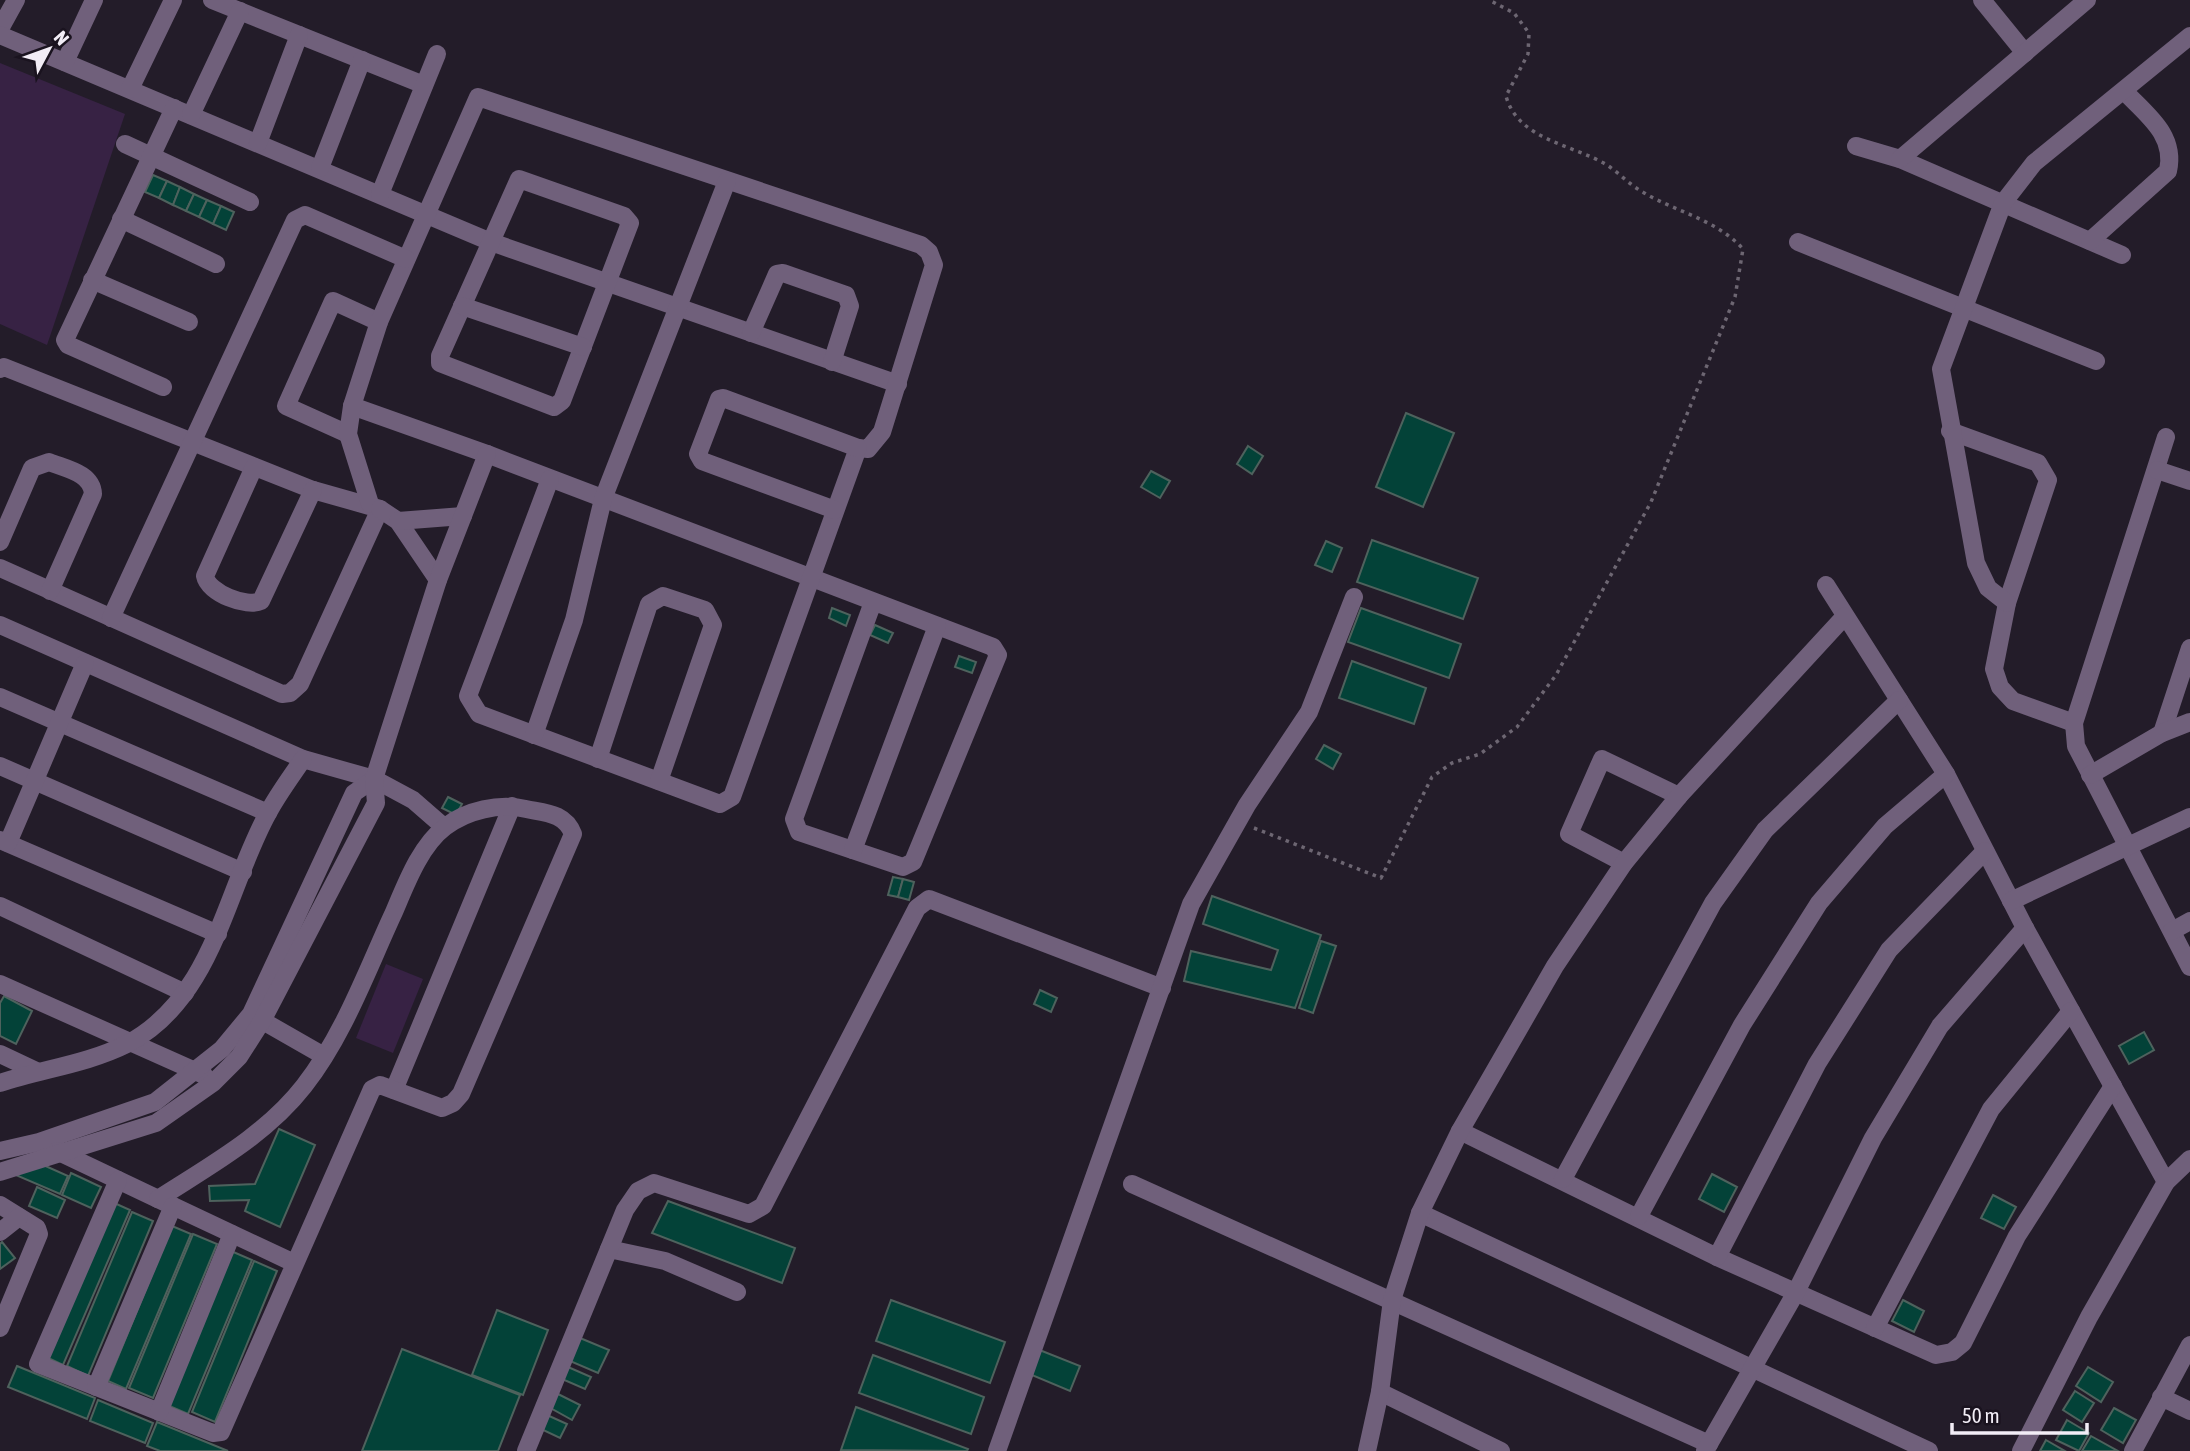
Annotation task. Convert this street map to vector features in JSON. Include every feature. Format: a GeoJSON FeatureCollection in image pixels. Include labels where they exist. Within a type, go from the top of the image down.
{"type":"FeatureCollection","features":[{"type":"Feature","properties":{"kind":"street"},"geometry":{"type":"LineString","coordinates":[[0,29],[16,0]]}},
{"type":"Feature","properties":{"kind":"street"},"geometry":{"type":"LineString","coordinates":[[65,62],[94,0]]}},
{"type":"Feature","properties":{"kind":"street"},"geometry":{"type":"LineString","coordinates":[[130,89],[173,0]]}},
{"type":"Feature","properties":{"kind":"street"},"geometry":{"type":"LineString","coordinates":[[212,0],[424,85]]}},
{"type":"Feature","properties":{"kind":"street"},"geometry":{"type":"LineString","coordinates":[[1982,0],[2025,53]]}},
{"type":"Feature","properties":{"kind":"street"},"geometry":{"type":"LineString","coordinates":[[1900,159],[2087,0]]}},
{"type":"Feature","properties":{"kind":"street"},"geometry":{"type":"LineString","coordinates":[[163,387],[68,345],[65,340],[151,156],[183,111],[240,11]]}},
{"type":"Feature","properties":{"kind":"street"},"geometry":{"type":"LineString","coordinates":[[0,35],[491,242],[898,384]]}},
{"type":"Feature","properties":{"kind":"street"},"geometry":{"type":"LineString","coordinates":[[258,143],[299,35]]}},
{"type":"Feature","properties":{"kind":"street"},"geometry":{"type":"LineString","coordinates":[[2007,604],[1988,588],[1976,563],[1950,431],[1941,369],[2003,203],[2034,163],[2190,36]]}},
{"type":"Feature","properties":{"kind":"street"},"geometry":{"type":"LineString","coordinates":[[380,194],[437,54]]}},
{"type":"Feature","properties":{"kind":"street"},"geometry":{"type":"LineString","coordinates":[[320,168],[362,60]]}},
{"type":"Feature","properties":{"kind":"street"},"geometry":{"type":"LineString","coordinates":[[2090,241],[2168,171],[2171,161],[2167,138],[2124,91]]}},
{"type":"Feature","properties":{"kind":"street"},"geometry":{"type":"LineString","coordinates":[[0,568],[282,694],[290,693],[300,684],[375,506],[348,434],[352,407],[379,322],[478,97],[921,245],[929,252],[934,265],[898,384],[876,443],[868,449],[858,448],[723,398],[719,399],[698,454],[702,461],[835,510]]}},
{"type":"Feature","properties":{"kind":"street"},"geometry":{"type":"LineString","coordinates":[[125,144],[250,202]]}},
{"type":"Feature","properties":{"kind":"street"},"geometry":{"type":"LineString","coordinates":[[1856,146],[1900,159],[2122,255]]}},
{"type":"Feature","properties":{"kind":"street"},"geometry":{"type":"LineString","coordinates":[[523,179],[630,223],[562,401],[554,407],[440,363],[491,242],[517,183],[523,179]]}},
{"type":"Feature","properties":{"kind":"street"},"geometry":{"type":"LineString","coordinates":[[534,735],[574,620],[603,499],[727,181]]}},
{"type":"Feature","properties":{"kind":"street"},"geometry":{"type":"LineString","coordinates":[[111,618],[299,216],[306,215],[405,259]]}},
{"type":"Feature","properties":{"kind":"street"},"geometry":{"type":"LineString","coordinates":[[121,219],[216,264]]}},
{"type":"Feature","properties":{"kind":"street"},"geometry":{"type":"LineString","coordinates":[[1798,242],[2096,361]]}},
{"type":"Feature","properties":{"kind":"street"},"geometry":{"type":"LineString","coordinates":[[751,333],[777,274],[783,273],[821,286],[850,299],[832,362]]}},
{"type":"Feature","properties":{"kind":"street"},"geometry":{"type":"LineString","coordinates":[[92,280],[189,322]]}},
{"type":"Feature","properties":{"kind":"street"},"geometry":{"type":"LineString","coordinates":[[348,434],[286,406],[333,301],[379,322]]}},
{"type":"Feature","properties":{"kind":"street"},"geometry":{"type":"LineString","coordinates":[[462,306],[583,346]]}},
{"type":"Feature","properties":{"kind":"street"},"geometry":{"type":"LineString","coordinates":[[0,369],[4,367],[313,490],[375,506],[398,521],[438,580]]}},
{"type":"Feature","properties":{"kind":"street"},"geometry":{"type":"LineString","coordinates":[[352,407],[487,454],[993,648],[998,655],[913,862],[903,867],[799,832],[794,819],[873,602]]}},
{"type":"Feature","properties":{"kind":"street"},"geometry":{"type":"LineString","coordinates":[[1950,431],[2038,463],[2048,480],[2007,604],[1993,670],[2000,687],[2013,701],[2074,723]]}},
{"type":"Feature","properties":{"kind":"street"},"geometry":{"type":"LineString","coordinates":[[2166,437],[2074,723],[2076,746],[2190,967]]}},
{"type":"Feature","properties":{"kind":"street"},"geometry":{"type":"LineString","coordinates":[[550,479],[468,696],[479,715],[720,804],[732,797],[858,448]]}},
{"type":"Feature","properties":{"kind":"street"},"geometry":{"type":"LineString","coordinates":[[0,1151],[38,1142],[155,1102],[199,1070],[257,1017],[319,912],[376,803],[374,779],[438,580],[487,454]]}},
{"type":"Feature","properties":{"kind":"street"},"geometry":{"type":"LineString","coordinates":[[0,542],[32,468],[49,462],[87,478],[92,485],[93,494],[50,591]]}},
{"type":"Feature","properties":{"kind":"street"},"geometry":{"type":"LineString","coordinates":[[254,467],[205,576],[213,588],[246,604],[261,601],[313,490]]}},
{"type":"Feature","properties":{"kind":"street"},"geometry":{"type":"LineString","coordinates":[[2157,470],[2190,481]]}},
{"type":"Feature","properties":{"kind":"street"},"geometry":{"type":"LineString","coordinates":[[398,521],[463,516]]}},
{"type":"Feature","properties":{"kind":"street"},"geometry":{"type":"LineString","coordinates":[[1826,586],[1945,774],[2025,928],[2166,1182]]}},
{"type":"Feature","properties":{"kind":"street"},"geometry":{"type":"LineString","coordinates":[[598,759],[649,604],[663,596],[705,611],[713,625],[659,781]]}},
{"type":"Feature","properties":{"kind":"street"},"geometry":{"type":"LineString","coordinates":[[997,1451],[1191,904],[1237,821],[1309,712],[1354,597]]}},
{"type":"Feature","properties":{"kind":"street"},"geometry":{"type":"LineString","coordinates":[[1367,1451],[1380,1392],[1392,1300],[1420,1213],[1460,1131],[1555,966],[1624,863],[1679,796],[1845,616]]}},
{"type":"Feature","properties":{"kind":"street"},"geometry":{"type":"LineString","coordinates":[[0,625],[303,759],[374,779],[412,800],[444,827]]}},
{"type":"Feature","properties":{"kind":"street"},"geometry":{"type":"LineString","coordinates":[[853,850],[937,626]]}},
{"type":"Feature","properties":{"kind":"street"},"geometry":{"type":"LineString","coordinates":[[2162,733],[2190,648]]}},
{"type":"Feature","properties":{"kind":"street"},"geometry":{"type":"LineString","coordinates":[[85,663],[35,781],[4,841],[218,934]]}},
{"type":"Feature","properties":{"kind":"street"},"geometry":{"type":"LineString","coordinates":[[0,697],[268,813]]}},
{"type":"Feature","properties":{"kind":"street"},"geometry":{"type":"LineString","coordinates":[[1563,1179],[1713,904],[1765,830],[1899,701]]}},
{"type":"Feature","properties":{"kind":"street"},"geometry":{"type":"LineString","coordinates":[[2090,775],[2162,733],[2190,722]]}},
{"type":"Feature","properties":{"kind":"street"},"geometry":{"type":"LineString","coordinates":[[0,1083],[36,1071],[93,1059],[129,1042],[163,1018],[186,993],[218,934],[268,813],[303,759]]}},
{"type":"Feature","properties":{"kind":"street"},"geometry":{"type":"LineString","coordinates":[[1624,863],[1569,834],[1602,759],[1679,796]]}},
{"type":"Feature","properties":{"kind":"street"},"geometry":{"type":"LineString","coordinates":[[0,766],[243,872]]}},
{"type":"Feature","properties":{"kind":"street"},"geometry":{"type":"LineString","coordinates":[[1639,1216],[1742,1025],[1819,903],[1885,826],[1945,774]]}},
{"type":"Feature","properties":{"kind":"street"},"geometry":{"type":"LineString","coordinates":[[0,1172],[156,1123],[213,1083],[239,1057],[300,904],[354,793],[374,779]]}},
{"type":"Feature","properties":{"kind":"street"},"geometry":{"type":"LineString","coordinates":[[394,1090],[512,806]]}},
{"type":"Feature","properties":{"kind":"street"},"geometry":{"type":"LineString","coordinates":[[96,1387],[166,1202],[272,1120],[304,1086],[344,1021],[422,855],[444,827],[477,811],[512,806],[561,817],[569,823],[573,834],[461,1094],[453,1104],[442,1108],[380,1085],[372,1089],[221,1432],[213,1433],[159,1412],[38,1364],[118,1180]]}},
{"type":"Feature","properties":{"kind":"street"},"geometry":{"type":"LineString","coordinates":[[2011,901],[2190,817]]}},
{"type":"Feature","properties":{"kind":"street"},"geometry":{"type":"LineString","coordinates":[[1717,1257],[1817,1064],[1888,950],[1985,850]]}},
{"type":"Feature","properties":{"kind":"street"},"geometry":{"type":"LineString","coordinates":[[526,1451],[625,1210],[638,1191],[654,1183],[749,1214],[764,1206],[917,908],[929,899],[1162,988]]}},
{"type":"Feature","properties":{"kind":"street"},"geometry":{"type":"LineString","coordinates":[[300,904],[319,912]]}},
{"type":"Feature","properties":{"kind":"street"},"geometry":{"type":"LineString","coordinates":[[0,906],[186,993]]}},
{"type":"Feature","properties":{"kind":"street"},"geometry":{"type":"LineString","coordinates":[[2172,931],[2190,921]]}},
{"type":"Feature","properties":{"kind":"street"},"geometry":{"type":"LineString","coordinates":[[1132,1184],[1392,1300],[1707,1448],[1796,1294],[1873,1138],[1940,1026],[2025,928]]}},
{"type":"Feature","properties":{"kind":"street"},"geometry":{"type":"LineString","coordinates":[[0,984],[199,1070],[213,1083]]}},
{"type":"Feature","properties":{"kind":"street"},"geometry":{"type":"LineString","coordinates":[[1875,1328],[1991,1109],[2071,1011]]}},
{"type":"Feature","properties":{"kind":"street"},"geometry":{"type":"LineString","coordinates":[[257,1017],[324,1056]]}},
{"type":"Feature","properties":{"kind":"street"},"geometry":{"type":"LineString","coordinates":[[0,1054],[36,1071]]}},
{"type":"Feature","properties":{"kind":"street"},"geometry":{"type":"LineString","coordinates":[[1460,1131],[1639,1216],[1717,1257],[1936,1355],[1952,1352],[1963,1343],[2017,1236],[2113,1086]]}},
{"type":"Feature","properties":{"kind":"street"},"geometry":{"type":"LineString","coordinates":[[38,1142],[294,1263]]}},
{"type":"Feature","properties":{"kind":"street"},"geometry":{"type":"LineString","coordinates":[[2021,1451],[2089,1317],[2166,1182],[2190,1160]]}},
{"type":"Feature","properties":{"kind":"street"},"geometry":{"type":"LineString","coordinates":[[0,1205],[37,1228],[39,1234],[0,1328]]}},
{"type":"Feature","properties":{"kind":"street"},"geometry":{"type":"LineString","coordinates":[[1420,1213],[1929,1451]]}},
{"type":"Feature","properties":{"kind":"street"},"geometry":{"type":"LineString","coordinates":[[0,1232],[19,1217]]}},
{"type":"Feature","properties":{"kind":"street"},"geometry":{"type":"LineString","coordinates":[[159,1412],[232,1234]]}},
{"type":"Feature","properties":{"kind":"street"},"geometry":{"type":"LineString","coordinates":[[609,1249],[665,1261],[737,1292]]}},
{"type":"Feature","properties":{"kind":"street"},"geometry":{"type":"LineString","coordinates":[[2133,1451],[2190,1345]]}},
{"type":"Feature","properties":{"kind":"street"},"geometry":{"type":"LineString","coordinates":[[1380,1392],[1501,1451]]}},
{"type":"Feature","properties":{"kind":"street"},"geometry":{"type":"LineString","coordinates":[[2161,1396],[2190,1411]]}},
{"type":"Feature","properties":{"kind":"path"},"geometry":{"type":"LineString","coordinates":[[1237,821],[1381,878],[1432,777],[1452,762],[1480,754],[1517,727],[1556,675],[1651,502],[1735,297],[1742,249],[1728,233],[1641,191],[1607,166],[1527,129],[1511,114],[1506,96],[1528,54],[1529,33],[1514,13],[1489,0]]}},
{"type":"Feature","properties":{"kind":"shaded area"},"geometry":{"type":"Polygon","coordinates":[[[0,63],[125,114],[47,345],[0,324],[0,63]]]}},
{"type":"Feature","properties":{"kind":"shaded area"},"geometry":{"type":"Polygon","coordinates":[[[386,964],[423,979],[393,1053],[356,1038],[386,964]]]}},
{"type":"Feature","properties":{"kind":"building"},"geometry":{"type":"Polygon","coordinates":[[[153,175],[167,181],[159,198],[145,192],[153,175]]]}},
{"type":"Feature","properties":{"kind":"building"},"geometry":{"type":"Polygon","coordinates":[[[167,181],[180,187],[173,205],[159,198],[167,181]]]}},
{"type":"Feature","properties":{"kind":"building"},"geometry":{"type":"Polygon","coordinates":[[[180,187],[194,194],[186,211],[173,205],[180,187]]]}},
{"type":"Feature","properties":{"kind":"building"},"geometry":{"type":"Polygon","coordinates":[[[194,194],[207,200],[199,217],[186,211],[194,194]]]}},
{"type":"Feature","properties":{"kind":"building"},"geometry":{"type":"Polygon","coordinates":[[[207,200],[221,206],[213,224],[199,217],[207,200]]]}},
{"type":"Feature","properties":{"kind":"building"},"geometry":{"type":"Polygon","coordinates":[[[221,206],[234,212],[226,230],[213,224],[221,206]]]}},
{"type":"Feature","properties":{"kind":"building"},"geometry":{"type":"Polygon","coordinates":[[[1406,413],[1454,433],[1423,507],[1376,487],[1406,413]]]}},
{"type":"Feature","properties":{"kind":"building"},"geometry":{"type":"Polygon","coordinates":[[[1248,446],[1263,456],[1252,474],[1237,464],[1248,446]]]}},
{"type":"Feature","properties":{"kind":"building"},"geometry":{"type":"Polygon","coordinates":[[[1151,471],[1170,481],[1160,498],[1141,487],[1151,471]]]}},
{"type":"Feature","properties":{"kind":"building"},"geometry":{"type":"Polygon","coordinates":[[[1372,540],[1478,578],[1463,619],[1357,582],[1372,540]]]}},
{"type":"Feature","properties":{"kind":"building"},"geometry":{"type":"Polygon","coordinates":[[[1326,541],[1342,548],[1332,572],[1315,565],[1326,541]]]}},
{"type":"Feature","properties":{"kind":"building"},"geometry":{"type":"Polygon","coordinates":[[[832,608],[850,615],[846,626],[829,618],[832,608]]]}},
{"type":"Feature","properties":{"kind":"building"},"geometry":{"type":"Polygon","coordinates":[[[1361,608],[1461,644],[1449,678],[1348,642],[1361,608]]]}},
{"type":"Feature","properties":{"kind":"building"},"geometry":{"type":"Polygon","coordinates":[[[875,625],[893,633],[888,643],[870,635],[875,625]]]}},
{"type":"Feature","properties":{"kind":"building"},"geometry":{"type":"Polygon","coordinates":[[[959,656],[976,662],[972,673],[955,667],[959,656]]]}},
{"type":"Feature","properties":{"kind":"building"},"geometry":{"type":"Polygon","coordinates":[[[1352,661],[1426,688],[1414,724],[1339,698],[1352,661]]]}},
{"type":"Feature","properties":{"kind":"building"},"geometry":{"type":"Polygon","coordinates":[[[1324,745],[1341,754],[1333,769],[1316,759],[1324,745]]]}},
{"type":"Feature","properties":{"kind":"building"},"geometry":{"type":"Polygon","coordinates":[[[448,797],[462,804],[456,815],[442,808],[448,797]]]}},
{"type":"Feature","properties":{"kind":"building"},"geometry":{"type":"Polygon","coordinates":[[[893,877],[903,879],[898,897],[888,895],[893,877]]]}},
{"type":"Feature","properties":{"kind":"building"},"geometry":{"type":"Polygon","coordinates":[[[903,879],[914,882],[909,900],[898,897],[903,879]]]}},
{"type":"Feature","properties":{"kind":"building"},"geometry":{"type":"Polygon","coordinates":[[[1212,896],[1321,935],[1295,1008],[1184,981],[1191,951],[1271,970],[1278,950],[1203,924],[1212,896]]]}},
{"type":"Feature","properties":{"kind":"building"},"geometry":{"type":"Polygon","coordinates":[[[1321,941],[1336,946],[1313,1013],[1299,1008],[1321,941]]]}},
{"type":"Feature","properties":{"kind":"building"},"geometry":{"type":"Polygon","coordinates":[[[1040,990],[1057,998],[1051,1012],[1034,1004],[1040,990]]]}},
{"type":"Feature","properties":{"kind":"building"},"geometry":{"type":"Polygon","coordinates":[[[4,996],[32,1011],[16,1044],[0,1036],[0,1003],[4,996]]]}},
{"type":"Feature","properties":{"kind":"building"},"geometry":{"type":"Polygon","coordinates":[[[2144,1032],[2154,1050],[2129,1064],[2119,1046],[2144,1032]]]}},
{"type":"Feature","properties":{"kind":"building"},"geometry":{"type":"Polygon","coordinates":[[[279,1129],[315,1145],[280,1227],[245,1211],[249,1200],[210,1201],[209,1186],[255,1184],[279,1129]]]}},
{"type":"Feature","properties":{"kind":"building"},"geometry":{"type":"Polygon","coordinates":[[[41,1164],[68,1176],[60,1194],[11,1173],[41,1164]]]}},
{"type":"Feature","properties":{"kind":"building"},"geometry":{"type":"Polygon","coordinates":[[[71,1173],[101,1187],[91,1208],[62,1195],[71,1173]]]}},
{"type":"Feature","properties":{"kind":"building"},"geometry":{"type":"Polygon","coordinates":[[[1712,1174],[1737,1187],[1724,1212],[1699,1199],[1712,1174]]]}},
{"type":"Feature","properties":{"kind":"building"},"geometry":{"type":"Polygon","coordinates":[[[37,1187],[65,1200],[57,1218],[29,1206],[37,1187]]]}},
{"type":"Feature","properties":{"kind":"building"},"geometry":{"type":"Polygon","coordinates":[[[1993,1195],[2016,1207],[2004,1229],[1981,1218],[1993,1195]]]}},
{"type":"Feature","properties":{"kind":"building"},"geometry":{"type":"Polygon","coordinates":[[[668,1201],[795,1248],[782,1283],[652,1233],[668,1201]]]}},
{"type":"Feature","properties":{"kind":"building"},"geometry":{"type":"Polygon","coordinates":[[[112,1202],[130,1210],[63,1365],[46,1357],[112,1202]]]}},
{"type":"Feature","properties":{"kind":"building"},"geometry":{"type":"Polygon","coordinates":[[[132,1212],[153,1221],[88,1376],[67,1366],[132,1212]]]}},
{"type":"Feature","properties":{"kind":"building"},"geometry":{"type":"Polygon","coordinates":[[[172,1226],[191,1234],[126,1389],[108,1381],[172,1226]]]}},
{"type":"Feature","properties":{"kind":"building"},"geometry":{"type":"Polygon","coordinates":[[[193,1234],[217,1244],[153,1398],[129,1388],[193,1234]]]}},
{"type":"Feature","properties":{"kind":"building"},"geometry":{"type":"Polygon","coordinates":[[[2,1242],[15,1258],[0,1269],[0,1244],[2,1242]]]}},
{"type":"Feature","properties":{"kind":"building"},"geometry":{"type":"Polygon","coordinates":[[[231,1251],[252,1260],[188,1414],[167,1405],[231,1251]]]}},
{"type":"Feature","properties":{"kind":"building"},"geometry":{"type":"Polygon","coordinates":[[[254,1261],[277,1271],[215,1422],[192,1412],[254,1261]]]}},
{"type":"Feature","properties":{"kind":"building"},"geometry":{"type":"Polygon","coordinates":[[[891,1300],[1005,1342],[990,1383],[876,1341],[891,1300]]]}},
{"type":"Feature","properties":{"kind":"building"},"geometry":{"type":"Polygon","coordinates":[[[1903,1300],[1924,1311],[1914,1332],[1892,1321],[1903,1300]]]}},
{"type":"Feature","properties":{"kind":"building"},"geometry":{"type":"Polygon","coordinates":[[[497,1310],[548,1330],[523,1395],[472,1375],[497,1310]]]}},
{"type":"Feature","properties":{"kind":"building"},"geometry":{"type":"Polygon","coordinates":[[[580,1338],[609,1350],[598,1373],[570,1361],[580,1338]]]}},
{"type":"Feature","properties":{"kind":"building"},"geometry":{"type":"Polygon","coordinates":[[[402,1349],[520,1395],[498,1451],[362,1451],[402,1349]]]}},
{"type":"Feature","properties":{"kind":"building"},"geometry":{"type":"Polygon","coordinates":[[[1037,1349],[1080,1366],[1070,1391],[1027,1373],[1037,1349]]]}},
{"type":"Feature","properties":{"kind":"building"},"geometry":{"type":"Polygon","coordinates":[[[873,1355],[984,1397],[971,1434],[859,1393],[873,1355]]]}},
{"type":"Feature","properties":{"kind":"building"},"geometry":{"type":"Polygon","coordinates":[[[17,1366],[95,1398],[87,1419],[8,1387],[17,1366]]]}},
{"type":"Feature","properties":{"kind":"building"},"geometry":{"type":"Polygon","coordinates":[[[568,1367],[591,1377],[585,1389],[562,1379],[568,1367]]]}},
{"type":"Feature","properties":{"kind":"building"},"geometry":{"type":"Polygon","coordinates":[[[2088,1367],[2113,1382],[2101,1402],[2076,1386],[2088,1367]]]}},
{"type":"Feature","properties":{"kind":"building"},"geometry":{"type":"Polygon","coordinates":[[[2075,1391],[2094,1403],[2082,1422],[2063,1410],[2075,1391]]]}},
{"type":"Feature","properties":{"kind":"building"},"geometry":{"type":"Polygon","coordinates":[[[554,1392],[580,1405],[572,1420],[547,1406],[554,1392]]]}},
{"type":"Feature","properties":{"kind":"building"},"geometry":{"type":"Polygon","coordinates":[[[98,1400],[153,1423],[145,1443],[90,1421],[98,1400]]]}},
{"type":"Feature","properties":{"kind":"building"},"geometry":{"type":"Polygon","coordinates":[[[856,1407],[968,1449],[841,1450],[856,1407]]]}},
{"type":"Feature","properties":{"kind":"building"},"geometry":{"type":"Polygon","coordinates":[[[2114,1408],[2136,1420],[2123,1443],[2101,1430],[2114,1408]]]}},
{"type":"Feature","properties":{"kind":"building"},"geometry":{"type":"Polygon","coordinates":[[[547,1415],[567,1424],[560,1438],[541,1429],[547,1415]]]}},
{"type":"Feature","properties":{"kind":"building"},"geometry":{"type":"Polygon","coordinates":[[[2067,1420],[2089,1433],[2079,1451],[2056,1440],[2067,1420]]]}},
{"type":"Feature","properties":{"kind":"building"},"geometry":{"type":"Polygon","coordinates":[[[157,1422],[228,1451],[160,1451],[147,1446],[157,1422]]]}},
{"type":"Feature","properties":{"kind":"building"},"geometry":{"type":"Polygon","coordinates":[[[2091,1436],[2118,1451],[2082,1451],[2091,1436]]]}},
{"type":"Feature","properties":{"kind":"building"},"geometry":{"type":"Polygon","coordinates":[[[2046,1440],[2065,1451],[2040,1451],[2046,1440]]]}}]}
